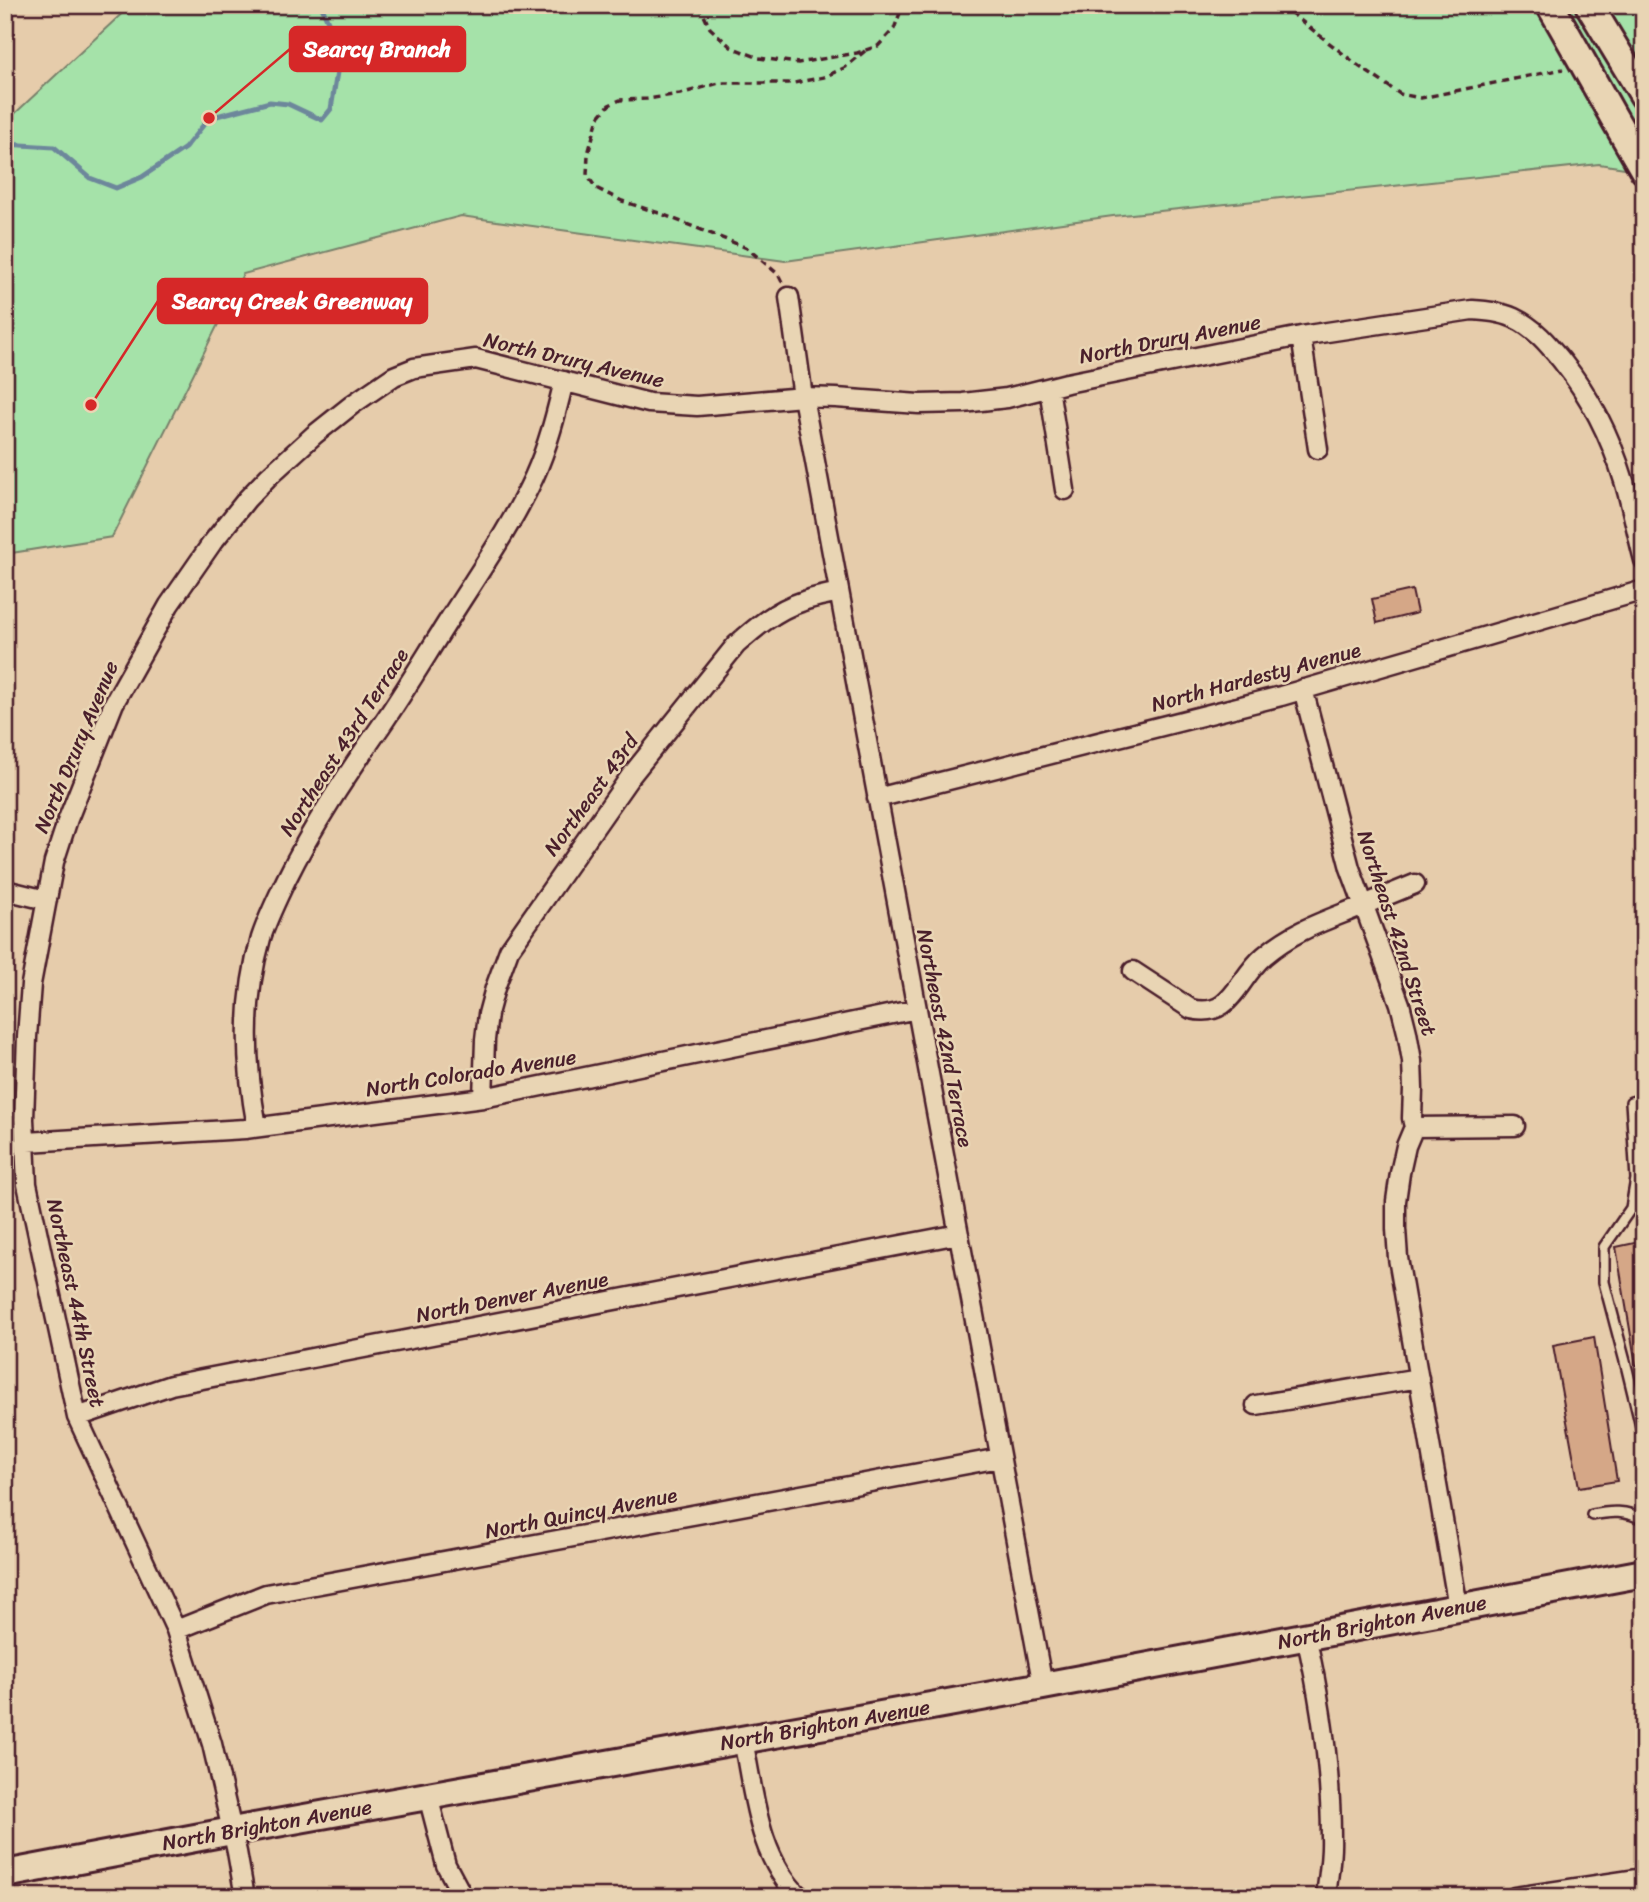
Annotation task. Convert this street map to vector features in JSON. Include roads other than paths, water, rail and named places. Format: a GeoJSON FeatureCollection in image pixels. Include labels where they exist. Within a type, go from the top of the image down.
{"type":"FeatureCollection","features":[{"type":"Feature","properties":{"kind":"main road"},"geometry":{"type":"LineString","coordinates":[[1550,5],[1644,170]]}},
{"type":"Feature","properties":{"kind":"main road"},"geometry":{"type":"LineString","coordinates":[[1589,5],[1634,66],[1644,97],[1605,105]]}},
{"type":"Feature","properties":{"kind":"main road"},"geometry":{"type":"LineString","coordinates":[[1586,67],[1634,66]]}},
{"type":"Feature","properties":{"kind":"main road","name":"North Brighton Avenue"},"geometry":{"type":"LineString","coordinates":[[5,1874],[1043,1686],[1644,1573]]}},
{"type":"Feature","properties":{"kind":"street"},"geometry":{"type":"LineString","coordinates":[[789,297],[803,397]]}},
{"type":"Feature","properties":{"kind":"street","name":"North Drury Avenue"},"geometry":{"type":"LineString","coordinates":[[46,900],[54,862],[68,819],[114,703],[169,605],[212,543],[268,477],[353,404],[394,376],[414,368],[477,359],[665,404],[697,406],[803,397],[919,404],[963,403],[1007,398],[1067,383],[1301,336],[1472,310],[1494,312],[1514,318],[1536,331],[1571,372],[1592,406],[1610,442],[1624,480],[1644,560]]}},
{"type":"Feature","properties":{"kind":"street"},"geometry":{"type":"LineString","coordinates":[[1301,336],[1318,449]]}},
{"type":"Feature","properties":{"kind":"street","name":"Northeast 43rd Terrace"},"geometry":{"type":"LineString","coordinates":[[257,1127],[247,1052],[248,1014],[252,976],[269,916],[299,855],[333,796],[382,726],[510,525],[553,429],[564,381]]}},
{"type":"Feature","properties":{"kind":"street"},"geometry":{"type":"LineString","coordinates":[[1049,388],[1065,490]]}},
{"type":"Feature","properties":{"kind":"street","name":"Northeast 42nd Terrace"},"geometry":{"type":"LineString","coordinates":[[803,397],[1043,1686]]}},
{"type":"Feature","properties":{"kind":"street","name":"North Hardesty Avenue"},"geometry":{"type":"LineString","coordinates":[[877,798],[1303,689],[1644,590]]}},
{"type":"Feature","properties":{"kind":"street","name":"Northeast 43rd"},"geometry":{"type":"LineString","coordinates":[[483,1098],[488,1014],[509,950],[630,777],[736,645],[755,628],[776,613],[800,602],[839,592]]}},
{"type":"Feature","properties":{"kind":"street","name":"Northeast 42nd Street"},"geometry":{"type":"LineString","coordinates":[[1303,689],[1350,868],[1400,1004],[1412,1061],[1414,1127],[1406,1146],[1396,1201],[1398,1258],[1458,1607]]}},
{"type":"Feature","properties":{"kind":"street"},"geometry":{"type":"LineString","coordinates":[[1133,971],[1191,1009],[1212,1011],[1231,999],[1252,968],[1277,945],[1297,932],[1415,884]]}},
{"type":"Feature","properties":{"kind":"street"},"geometry":{"type":"LineString","coordinates":[[5,890],[46,900]]}},
{"type":"Feature","properties":{"kind":"street","name":"Northeast 44th Street"},"geometry":{"type":"LineString","coordinates":[[46,900],[31,984],[26,1037],[24,1119],[27,1184],[77,1417],[176,1630],[212,1744],[245,1897]]}},
{"type":"Feature","properties":{"kind":"street","name":"North Colorado Avenue"},"geometry":{"type":"LineString","coordinates":[[27,1142],[257,1127],[483,1098],[917,1009]]}},
{"type":"Feature","properties":{"kind":"street"},"geometry":{"type":"LineString","coordinates":[[1414,1127],[1514,1126]]}},
{"type":"Feature","properties":{"kind":"street","name":"North Denver Avenue"},"geometry":{"type":"LineString","coordinates":[[77,1417],[171,1385],[958,1234]]}},
{"type":"Feature","properties":{"kind":"street"},"geometry":{"type":"LineString","coordinates":[[1256,1405],[1419,1378]]}},
{"type":"Feature","properties":{"kind":"street","name":"North Quincy Avenue"},"geometry":{"type":"LineString","coordinates":[[176,1630],[267,1594],[1000,1458]]}},
{"type":"Feature","properties":{"kind":"street"},"geometry":{"type":"LineString","coordinates":[[1306,1636],[1323,1731],[1329,1785],[1332,1840],[1326,1897]]}},
{"type":"Feature","properties":{"kind":"street"},"geometry":{"type":"LineString","coordinates":[[743,1740],[763,1836],[774,1860],[800,1897]]}},
{"type":"Feature","properties":{"kind":"street"},"geometry":{"type":"LineString","coordinates":[[428,1796],[446,1865],[463,1897]]}},
{"type":"Feature","properties":{"kind":"street"},"geometry":{"type":"LineString","coordinates":[[1515,1897],[1644,1878]]}},
{"type":"Feature","properties":{"kind":"lane"},"geometry":{"type":"LineString","coordinates":[[1644,1099],[1631,1102],[1636,1179],[1632,1208],[1604,1247],[1604,1282],[1644,1439]]}},
{"type":"Feature","properties":{"kind":"lane"},"geometry":{"type":"LineString","coordinates":[[1592,1515],[1612,1511],[1632,1514],[1644,1520]]}},
{"type":"Feature","properties":{"kind":"waterway"},"geometry":{"type":"LineString","coordinates":[[5,144],[54,147],[90,178],[116,188],[142,177],[185,148],[209,118],[270,102],[288,104],[322,120],[331,109],[338,66],[332,31],[321,5]]}},
{"type":"Feature","properties":{"kind":"waterway"},"geometry":{"type":"LineString","coordinates":[[438,5],[471,8],[481,5]]}},
{"type":"Feature","properties":{"kind":"place","name":"Searcy Branch"},"geometry":{"type":"Point","coordinates":[209,118]}},
{"type":"Feature","properties":{"kind":"place","name":"Searcy Creek Greenway"},"geometry":{"type":"Point","coordinates":[91,405]}}]}
